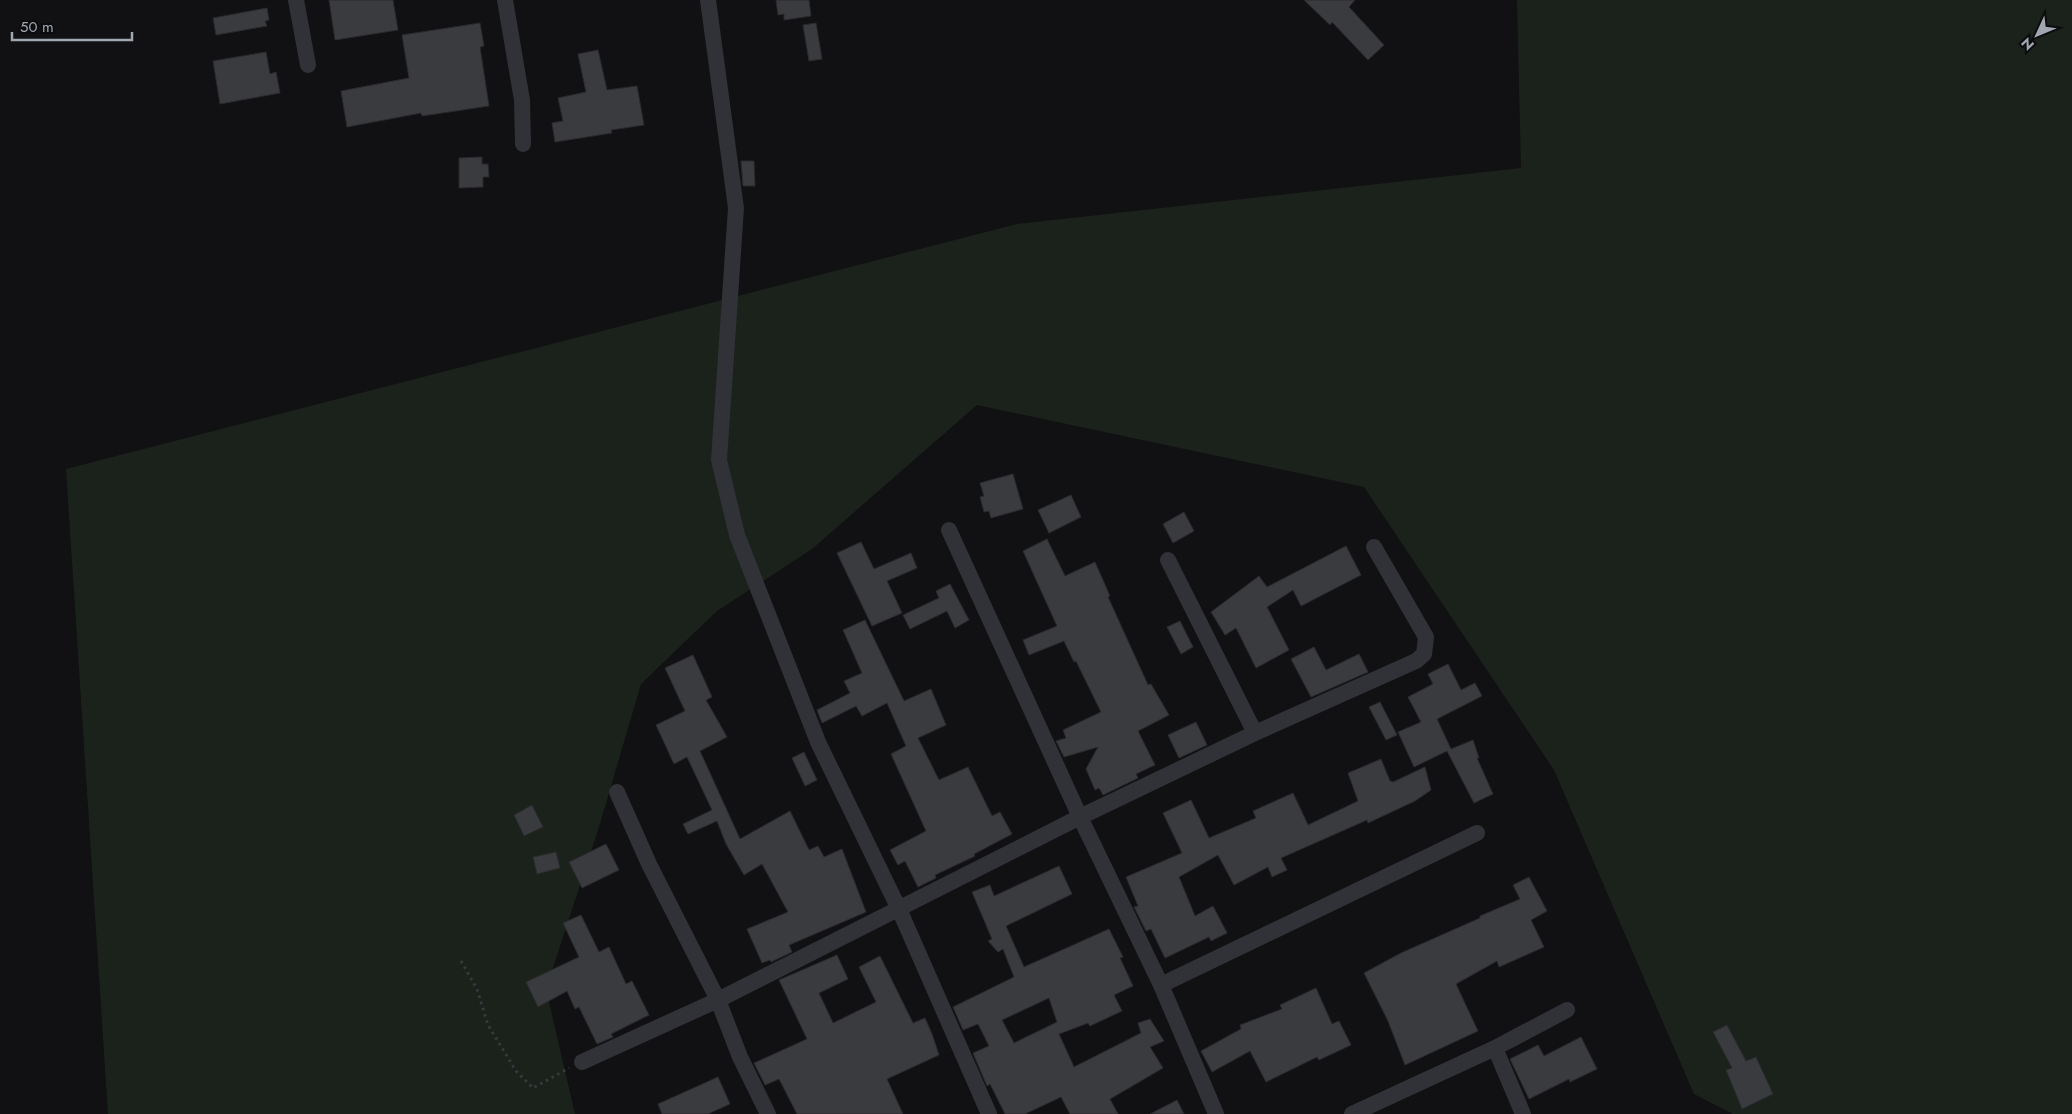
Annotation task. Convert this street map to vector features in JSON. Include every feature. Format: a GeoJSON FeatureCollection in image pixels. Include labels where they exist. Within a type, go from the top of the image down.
{"type":"FeatureCollection","features":[{"type":"Feature","properties":{"kind":"street"},"geometry":{"type":"LineString","coordinates":[[296,0],[308,65]]}},
{"type":"Feature","properties":{"kind":"street"},"geometry":{"type":"LineString","coordinates":[[505,0],[522,100],[523,144]]}},
{"type":"Feature","properties":{"kind":"street"},"geometry":{"type":"LineString","coordinates":[[708,0],[736,208],[719,460],[737,535],[818,742],[899,908],[989,1114]]}},
{"type":"Feature","properties":{"kind":"street"},"geometry":{"type":"LineString","coordinates":[[949,530],[1080,817],[1161,985],[1216,1114]]}},
{"type":"Feature","properties":{"kind":"street"},"geometry":{"type":"LineString","coordinates":[[582,1062],[718,1000],[1080,817],[1255,733],[1416,661],[1424,654],[1426,638],[1374,547]]}},
{"type":"Feature","properties":{"kind":"street"},"geometry":{"type":"LineString","coordinates":[[1168,560],[1255,733]]}},
{"type":"Feature","properties":{"kind":"street"},"geometry":{"type":"LineString","coordinates":[[617,792],[650,864],[718,1000],[740,1058],[768,1114]]}},
{"type":"Feature","properties":{"kind":"street"},"geometry":{"type":"LineString","coordinates":[[1161,985],[1477,833]]}},
{"type":"Feature","properties":{"kind":"street"},"geometry":{"type":"LineString","coordinates":[[1352,1114],[1495,1048],[1567,1010]]}},
{"type":"Feature","properties":{"kind":"street"},"geometry":{"type":"LineString","coordinates":[[1495,1048],[1523,1114]]}},
{"type":"Feature","properties":{"kind":"path"},"geometry":{"type":"LineString","coordinates":[[461,960],[477,989],[488,1025],[516,1071],[533,1088],[582,1062]]}},
{"type":"Feature","properties":{"kind":"shaded area"},"geometry":{"type":"Polygon","coordinates":[[[1517,0],[2072,0],[2072,1114],[1733,1114],[1694,1094],[1554,770],[1364,487],[977,405],[812,549],[717,611],[641,684],[599,827],[546,989],[575,1114],[108,1114],[66,469],[1017,224],[1521,168],[1517,0]]]}},
{"type":"Feature","properties":{"kind":"building"},"geometry":{"type":"Polygon","coordinates":[[[329,0],[393,0],[398,30],[335,40],[329,0]]]}},
{"type":"Feature","properties":{"kind":"building"},"geometry":{"type":"Polygon","coordinates":[[[776,0],[809,0],[811,16],[784,20],[784,14],[778,15],[776,0]]]}},
{"type":"Feature","properties":{"kind":"building"},"geometry":{"type":"Polygon","coordinates":[[[1304,0],[1355,0],[1349,7],[1384,45],[1368,60],[1332,22],[1330,25],[1304,0]]]}},
{"type":"Feature","properties":{"kind":"building"},"geometry":{"type":"Polygon","coordinates":[[[267,8],[269,20],[265,21],[267,26],[216,35],[213,18],[267,8]]]}},
{"type":"Feature","properties":{"kind":"building"},"geometry":{"type":"Polygon","coordinates":[[[480,23],[484,46],[480,47],[489,106],[422,116],[421,113],[347,127],[341,91],[409,78],[402,35],[480,23]]]}},
{"type":"Feature","properties":{"kind":"building"},"geometry":{"type":"Polygon","coordinates":[[[816,23],[822,59],[809,61],[803,25],[816,23]]]}},
{"type":"Feature","properties":{"kind":"building"},"geometry":{"type":"Polygon","coordinates":[[[598,50],[607,90],[637,86],[644,125],[611,130],[612,133],[555,142],[552,123],[563,121],[558,98],[586,92],[578,54],[598,50]]]}},
{"type":"Feature","properties":{"kind":"building"},"geometry":{"type":"Polygon","coordinates":[[[266,52],[270,74],[276,72],[280,93],[220,104],[213,61],[266,52]]]}},
{"type":"Feature","properties":{"kind":"building"},"geometry":{"type":"Polygon","coordinates":[[[482,157],[482,164],[488,164],[489,177],[483,177],[483,187],[459,188],[459,158],[482,157]]]}},
{"type":"Feature","properties":{"kind":"building"},"geometry":{"type":"Polygon","coordinates":[[[741,161],[754,161],[755,186],[743,186],[741,161]]]}},
{"type":"Feature","properties":{"kind":"building"},"geometry":{"type":"Polygon","coordinates":[[[1013,474],[1023,509],[991,518],[989,511],[984,512],[980,497],[984,496],[980,483],[1013,474]]]}},
{"type":"Feature","properties":{"kind":"building"},"geometry":{"type":"Polygon","coordinates":[[[1071,495],[1081,517],[1049,533],[1038,510],[1071,495]]]}},
{"type":"Feature","properties":{"kind":"building"},"geometry":{"type":"Polygon","coordinates":[[[1184,512],[1194,531],[1173,543],[1163,524],[1184,512]]]}},
{"type":"Feature","properties":{"kind":"building"},"geometry":{"type":"Polygon","coordinates":[[[1047,539],[1065,576],[1095,562],[1110,596],[1108,597],[1148,685],[1151,684],[1169,715],[1138,731],[1155,765],[1136,774],[1138,778],[1103,795],[1099,788],[1095,790],[1086,769],[1098,747],[1064,757],[1056,741],[1066,738],[1063,730],[1101,712],[1076,661],[1074,662],[1064,641],[1029,655],[1023,640],[1057,626],[1023,551],[1047,539]]]}},
{"type":"Feature","properties":{"kind":"building"},"geometry":{"type":"Polygon","coordinates":[[[861,542],[874,569],[911,553],[917,568],[887,581],[902,613],[872,626],[837,553],[861,542]]]}},
{"type":"Feature","properties":{"kind":"building"},"geometry":{"type":"Polygon","coordinates":[[[1346,546],[1361,575],[1301,606],[1293,590],[1267,607],[1289,650],[1256,668],[1236,628],[1225,635],[1211,612],[1259,576],[1267,587],[1346,546]]]}},
{"type":"Feature","properties":{"kind":"building"},"geometry":{"type":"Polygon","coordinates":[[[950,584],[969,620],[955,628],[947,611],[910,629],[903,615],[939,598],[936,591],[950,584]]]}},
{"type":"Feature","properties":{"kind":"building"},"geometry":{"type":"Polygon","coordinates":[[[865,620],[904,701],[931,689],[946,725],[918,738],[939,780],[968,767],[992,816],[1000,812],[1012,834],[974,854],[975,856],[935,875],[936,878],[918,887],[905,861],[898,865],[890,850],[926,831],[891,754],[906,746],[887,703],[862,716],[856,706],[822,723],[817,710],[850,693],[844,681],[862,673],[843,630],[865,620]]]}},
{"type":"Feature","properties":{"kind":"building"},"geometry":{"type":"Polygon","coordinates":[[[1180,621],[1193,647],[1181,654],[1167,627],[1180,621]]]}},
{"type":"Feature","properties":{"kind":"building"},"geometry":{"type":"Polygon","coordinates":[[[1314,647],[1326,670],[1359,654],[1368,672],[1311,697],[1291,659],[1314,647]]]}},
{"type":"Feature","properties":{"kind":"building"},"geometry":{"type":"Polygon","coordinates":[[[693,655],[712,697],[706,700],[727,737],[700,751],[740,839],[790,811],[809,850],[818,846],[824,857],[842,849],[866,912],[789,945],[792,952],[771,962],[770,960],[762,963],[747,929],[788,912],[762,864],[744,875],[726,844],[717,821],[688,834],[683,824],[712,810],[687,757],[674,764],[656,725],[685,711],[665,668],[693,655]]]}},
{"type":"Feature","properties":{"kind":"building"},"geometry":{"type":"Polygon","coordinates":[[[1448,664],[1461,690],[1475,683],[1482,696],[1437,719],[1451,749],[1473,740],[1479,758],[1477,758],[1493,794],[1474,803],[1447,751],[1414,767],[1398,732],[1421,722],[1408,697],[1433,684],[1428,674],[1448,664]]]}},
{"type":"Feature","properties":{"kind":"building"},"geometry":{"type":"Polygon","coordinates":[[[1380,702],[1397,735],[1386,740],[1369,707],[1380,702]]]}},
{"type":"Feature","properties":{"kind":"building"},"geometry":{"type":"Polygon","coordinates":[[[1196,722],[1207,745],[1179,758],[1168,735],[1196,722]]]}},
{"type":"Feature","properties":{"kind":"building"},"geometry":{"type":"Polygon","coordinates":[[[804,752],[817,780],[805,786],[792,758],[804,752]]]}},
{"type":"Feature","properties":{"kind":"building"},"geometry":{"type":"Polygon","coordinates":[[[1381,759],[1390,781],[1393,782],[1425,767],[1431,790],[1415,801],[1368,823],[1367,820],[1281,858],[1287,870],[1272,877],[1268,867],[1234,885],[1218,855],[1179,877],[1195,916],[1213,906],[1227,933],[1211,941],[1209,937],[1165,958],[1151,929],[1146,931],[1134,907],[1138,906],[1126,877],[1182,853],[1163,813],[1191,800],[1209,838],[1256,818],[1253,811],[1293,793],[1308,825],[1358,801],[1348,773],[1381,759]]]}},
{"type":"Feature","properties":{"kind":"building"},"geometry":{"type":"Polygon","coordinates":[[[532,805],[543,827],[524,836],[514,815],[532,805]]]}},
{"type":"Feature","properties":{"kind":"building"},"geometry":{"type":"Polygon","coordinates":[[[606,844],[619,870],[582,888],[569,862],[606,844]]]}},
{"type":"Feature","properties":{"kind":"building"},"geometry":{"type":"Polygon","coordinates":[[[556,852],[560,868],[537,874],[533,857],[556,852]]]}},
{"type":"Feature","properties":{"kind":"building"},"geometry":{"type":"Polygon","coordinates":[[[1059,866],[1072,894],[1006,926],[1024,967],[1109,929],[1123,957],[1120,958],[1133,986],[1114,995],[1122,1011],[1090,1026],[1088,1023],[1059,1034],[1074,1067],[1141,1033],[1138,1023],[1150,1019],[1164,1041],[1150,1047],[1163,1068],[1110,1099],[1118,1114],[1070,1114],[1061,1097],[1025,1114],[1005,1114],[990,1084],[987,1086],[973,1053],[989,1046],[978,1024],[963,1030],[953,1007],[1014,977],[1003,949],[998,952],[988,941],[992,939],[972,892],[990,885],[994,896],[1059,866]],[[1049,998],[1002,1020],[1014,1043],[1057,1022],[1049,998]]]}},
{"type":"Feature","properties":{"kind":"building"},"geometry":{"type":"Polygon","coordinates":[[[1529,877],[1547,911],[1531,920],[1544,947],[1499,967],[1497,961],[1456,984],[1478,1031],[1405,1065],[1388,1021],[1364,973],[1401,953],[1520,899],[1513,885],[1529,877]]]}},
{"type":"Feature","properties":{"kind":"building"},"geometry":{"type":"Polygon","coordinates":[[[581,915],[599,952],[609,947],[626,984],[632,981],[649,1015],[611,1034],[613,1037],[597,1044],[579,1007],[575,1009],[567,991],[538,1007],[526,982],[579,957],[563,923],[581,915]]]}},
{"type":"Feature","properties":{"kind":"building"},"geometry":{"type":"Polygon","coordinates":[[[837,955],[848,979],[819,993],[833,1023],[876,1002],[859,967],[880,956],[913,1023],[925,1018],[932,1034],[939,1055],[887,1079],[903,1114],[797,1114],[779,1079],[765,1085],[754,1063],[807,1039],[779,980],[837,955]]]}},
{"type":"Feature","properties":{"kind":"building"},"geometry":{"type":"Polygon","coordinates":[[[1316,988],[1332,1024],[1339,1021],[1351,1045],[1319,1060],[1317,1057],[1266,1082],[1250,1051],[1212,1072],[1201,1051],[1241,1029],[1240,1025],[1282,1009],[1280,1005],[1316,988]]]}},
{"type":"Feature","properties":{"kind":"building"},"geometry":{"type":"Polygon","coordinates":[[[1727,1025],[1746,1061],[1756,1057],[1773,1094],[1742,1109],[1726,1070],[1732,1068],[1713,1032],[1727,1025]]]}},
{"type":"Feature","properties":{"kind":"building"},"geometry":{"type":"Polygon","coordinates":[[[1581,1037],[1597,1069],[1570,1082],[1569,1079],[1529,1099],[1510,1059],[1538,1045],[1544,1056],[1581,1037]]]}},
{"type":"Feature","properties":{"kind":"building"},"geometry":{"type":"Polygon","coordinates":[[[718,1077],[730,1104],[708,1114],[662,1114],[658,1104],[718,1077]]]}},
{"type":"Feature","properties":{"kind":"building"},"geometry":{"type":"Polygon","coordinates":[[[1177,1100],[1184,1114],[1150,1114],[1177,1100]]]}}]}
